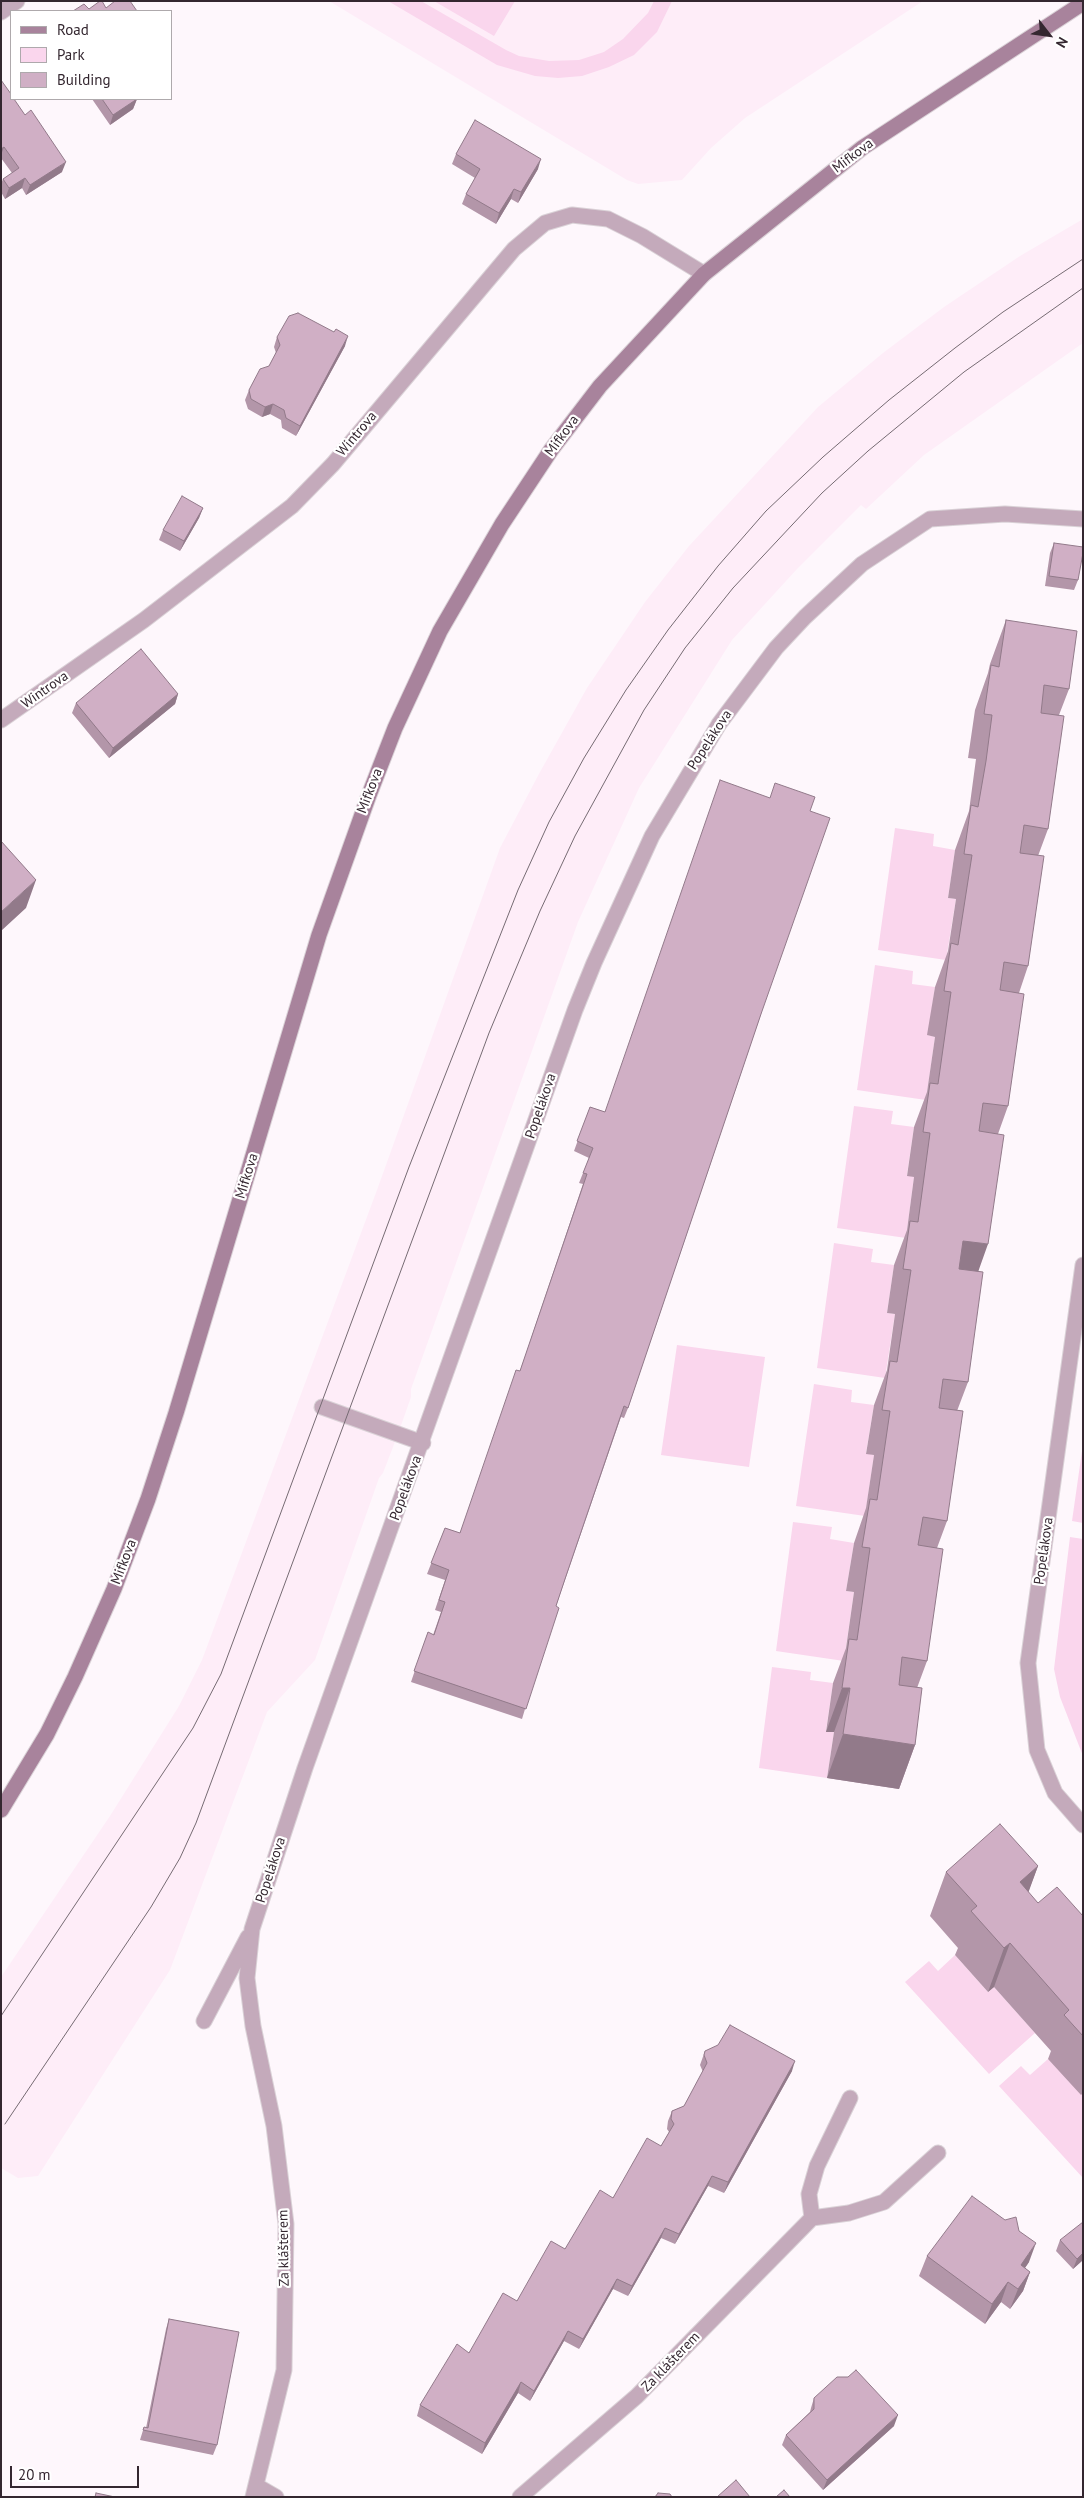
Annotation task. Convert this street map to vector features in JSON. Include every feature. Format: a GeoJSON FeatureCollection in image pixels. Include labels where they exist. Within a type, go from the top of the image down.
{"type":"FeatureCollection","features":[{"type":"Feature","properties":{"kind":"street"},"geometry":{"type":"LineString","coordinates":[[1,12],[17,1]]}},
{"type":"Feature","properties":{"kind":"street","name":"Mifkova"},"geometry":{"type":"LineString","coordinates":[[1,1810],[47,1734],[75,1677],[114,1589],[148,1499],[176,1413],[319,935],[395,728],[440,631],[470,577],[502,524],[551,450],[600,386],[704,274],[862,148],[1083,3]]}},
{"type":"Feature","properties":{"kind":"street","name":"Wintrova"},"geometry":{"type":"LineString","coordinates":[[1,720],[144,620],[292,506],[333,464],[514,249],[545,223],[572,214],[608,219],[642,236],[704,274]]}},
{"type":"Feature","properties":{"kind":"street","name":"Popelákova"},"geometry":{"type":"LineString","coordinates":[[204,2021],[252,1929],[305,1768],[575,1010],[652,836],[692,766],[748,684],[805,616],[862,564],[930,520],[1005,514],[1083,519]]}},
{"type":"Feature","properties":{"kind":"street","name":"Popelákova"},"geometry":{"type":"LineString","coordinates":[[1083,1265],[1028,1663],[1037,1750],[1055,1793],[1083,1825]]}},
{"type":"Feature","properties":{"kind":"street"},"geometry":{"type":"LineString","coordinates":[[322,1407],[422,1443]]}},
{"type":"Feature","properties":{"kind":"street","name":"Popelákova"},"geometry":{"type":"LineString","coordinates":[[252,1929],[247,1978],[253,2026],[274,2126]]}},
{"type":"Feature","properties":{"kind":"street"},"geometry":{"type":"LineString","coordinates":[[850,2098],[817,2166],[808,2194],[812,2218],[849,2213],[884,2202],[938,2153]]}},
{"type":"Feature","properties":{"kind":"street","name":"Za klášterem"},"geometry":{"type":"LineString","coordinates":[[274,2126],[286,2224],[284,2370],[255,2492],[276,2497]]}},
{"type":"Feature","properties":{"kind":"street","name":"Za klášterem"},"geometry":{"type":"LineString","coordinates":[[520,2497],[637,2396],[812,2218]]}},
{"type":"Feature","properties":{"kind":"shaded area"},"geometry":{"type":"Polygon","coordinates":[[[329,1],[923,1],[745,118],[711,148],[682,180],[638,184],[627,180],[329,1]]]}},
{"type":"Feature","properties":{"kind":"shaded area"},"geometry":{"type":"Polygon","coordinates":[[[1083,219],[1083,343],[924,455],[866,509],[861,505],[797,569],[732,640],[639,788],[578,922],[411,1389],[411,1397],[398,1434],[383,1473],[379,1478],[315,1660],[267,1712],[170,1970],[38,2176],[18,2178],[1,2168],[1,1977],[110,1816],[179,1706],[202,1660],[377,1190],[500,848],[540,772],[587,688],[645,602],[689,546],[818,407],[883,353],[944,307],[1020,256],[1083,219]]]}},
{"type":"Feature","properties":{"kind":"green space"},"geometry":{"type":"Polygon","coordinates":[[[388,1],[421,1],[506,50],[519,56],[549,61],[579,60],[604,52],[623,39],[648,13],[654,1],[672,1],[657,32],[634,55],[609,67],[582,76],[558,78],[535,76],[497,65],[388,1]]]}},
{"type":"Feature","properties":{"kind":"green space"},"geometry":{"type":"Polygon","coordinates":[[[434,1],[515,1],[494,36],[434,1]]]}},
{"type":"Feature","properties":{"kind":"green space"},"geometry":{"type":"Polygon","coordinates":[[[895,828],[934,834],[933,846],[955,850],[948,898],[956,899],[946,960],[878,950],[895,828]]]}},
{"type":"Feature","properties":{"kind":"green space"},"geometry":{"type":"Polygon","coordinates":[[[875,965],[913,971],[912,984],[935,987],[928,1035],[935,1037],[926,1100],[857,1090],[875,965]]]}},
{"type":"Feature","properties":{"kind":"green space"},"geometry":{"type":"Polygon","coordinates":[[[854,1106],[893,1111],[891,1124],[914,1127],[907,1175],[914,1177],[906,1238],[837,1228],[854,1106]]]}},
{"type":"Feature","properties":{"kind":"green space"},"geometry":{"type":"Polygon","coordinates":[[[834,1243],[873,1249],[871,1262],[894,1265],[887,1313],[895,1314],[885,1378],[817,1368],[834,1243]]]}},
{"type":"Feature","properties":{"kind":"green space"},"geometry":{"type":"Polygon","coordinates":[[[677,1345],[765,1357],[749,1467],[661,1455],[677,1345]]]}},
{"type":"Feature","properties":{"kind":"green space"},"geometry":{"type":"Polygon","coordinates":[[[814,1384],[852,1390],[851,1402],[874,1405],[866,1453],[874,1455],[865,1516],[796,1506],[814,1384]]]}},
{"type":"Feature","properties":{"kind":"green space"},"geometry":{"type":"Polygon","coordinates":[[[1083,1444],[1083,1523],[1072,1521],[1083,1444]]]}},
{"type":"Feature","properties":{"kind":"green space"},"geometry":{"type":"Polygon","coordinates":[[[793,1522],[832,1527],[830,1539],[854,1543],[846,1591],[854,1592],[844,1661],[776,1651],[793,1522]]]}},
{"type":"Feature","properties":{"kind":"green space"},"geometry":{"type":"Polygon","coordinates":[[[1070,1537],[1083,1539],[1083,1756],[1060,1697],[1054,1669],[1070,1537]]]}},
{"type":"Feature","properties":{"kind":"green space"},"geometry":{"type":"Polygon","coordinates":[[[772,1667],[811,1672],[810,1680],[833,1683],[826,1731],[834,1732],[827,1778],[759,1768],[772,1667]]]}},
{"type":"Feature","properties":{"kind":"green space"},"geometry":{"type":"Polygon","coordinates":[[[955,1955],[988,1992],[994,1987],[1035,2033],[989,2074],[905,1982],[929,1961],[938,1971],[955,1955]]]}},
{"type":"Feature","properties":{"kind":"green space"},"geometry":{"type":"Polygon","coordinates":[[[1048,2059],[1083,2093],[1083,2178],[999,2086],[1021,2066],[1030,2075],[1048,2059]]]}},
{"type":"Feature","properties":{"kind":"building"},"geometry":{"type":"Polygon","coordinates":[[[100,1],[102,1],[106,8],[115,1],[130,1],[136,10],[75,10],[84,4],[89,9],[100,1]]]}},
{"type":"Feature","properties":{"kind":"building"},"geometry":{"type":"Polygon","coordinates":[[[1,80],[10,93],[10,100],[15,100],[25,115],[31,110],[66,162],[30,185],[25,178],[9,188],[3,179],[19,168],[4,147],[1,149],[1,80]]]}},
{"type":"Feature","properties":{"kind":"building"},"geometry":{"type":"Polygon","coordinates":[[[103,100],[136,100],[113,115],[103,100]]]}},
{"type":"Feature","properties":{"kind":"building"},"geometry":{"type":"Polygon","coordinates":[[[475,120],[541,159],[521,192],[514,189],[499,213],[466,194],[480,169],[456,154],[475,120]]]}},
{"type":"Feature","properties":{"kind":"building"},"geometry":{"type":"Polygon","coordinates":[[[298,313],[334,332],[336,329],[348,336],[300,426],[286,418],[284,410],[273,404],[265,407],[251,399],[249,390],[260,369],[269,366],[280,345],[277,337],[289,316],[298,313]]]}},
{"type":"Feature","properties":{"kind":"building"},"geometry":{"type":"Polygon","coordinates":[[[182,496],[203,508],[184,541],[163,530],[182,496]]]}},
{"type":"Feature","properties":{"kind":"building"},"geometry":{"type":"Polygon","coordinates":[[[1054,543],[1083,547],[1078,580],[1049,576],[1054,543]]]}},
{"type":"Feature","properties":{"kind":"building"},"geometry":{"type":"Polygon","coordinates":[[[1006,620],[1077,631],[1069,689],[1044,685],[1041,713],[1064,716],[1048,829],[1024,825],[1020,853],[1044,856],[1028,966],[1004,962],[1000,990],[1024,994],[1008,1106],[983,1103],[979,1131],[1004,1135],[988,1244],[963,1241],[959,1269],[983,1272],[968,1382],[943,1379],[939,1408],[963,1411],[947,1521],[923,1517],[918,1545],[943,1549],[927,1661],[902,1657],[899,1685],[922,1688],[915,1745],[843,1734],[850,1688],[842,1688],[849,1639],[857,1640],[870,1548],[862,1547],[870,1499],[877,1500],[890,1411],[882,1410],[890,1361],[897,1362],[911,1270],[903,1269],[910,1221],[918,1222],[930,1133],[923,1132],[930,1083],[938,1084],[951,992],[944,991],[951,943],[958,945],[972,855],[964,854],[971,805],[978,807],[986,761],[992,715],[984,714],[991,665],[999,667],[1006,620]]]}},
{"type":"Feature","properties":{"kind":"building"},"geometry":{"type":"Polygon","coordinates":[[[141,649],[178,694],[113,748],[76,703],[141,649]]]}},
{"type":"Feature","properties":{"kind":"building"},"geometry":{"type":"Polygon","coordinates":[[[720,780],[770,798],[775,783],[815,797],[810,811],[830,818],[761,1014],[628,1408],[624,1406],[556,1606],[559,1608],[526,1709],[414,1671],[428,1632],[434,1635],[445,1602],[439,1600],[449,1570],[431,1563],[445,1528],[460,1533],[516,1370],[520,1371],[587,1174],[583,1173],[593,1148],[577,1141],[590,1107],[605,1112],[720,780]]]}},
{"type":"Feature","properties":{"kind":"building"},"geometry":{"type":"Polygon","coordinates":[[[1,841],[36,880],[1,912],[1,841]]]}},
{"type":"Feature","properties":{"kind":"building"},"geometry":{"type":"Polygon","coordinates":[[[1000,1824],[1038,1866],[1020,1882],[1038,1903],[1057,1887],[1083,1916],[1083,2036],[1064,2015],[1069,2010],[1010,1943],[1004,1948],[971,1911],[977,1906],[946,1872],[1000,1824]]]}},
{"type":"Feature","properties":{"kind":"building"},"geometry":{"type":"Polygon","coordinates":[[[730,2025],[795,2061],[728,2182],[712,2176],[679,2234],[665,2228],[632,2286],[617,2279],[583,2339],[568,2331],[534,2391],[521,2382],[485,2443],[420,2405],[457,2344],[469,2353],[503,2293],[517,2301],[551,2241],[565,2249],[600,2190],[613,2198],[647,2138],[661,2146],[674,2124],[671,2119],[672,2111],[684,2106],[707,2063],[704,2055],[705,2051],[718,2045],[730,2025]]]}},
{"type":"Feature","properties":{"kind":"building"},"geometry":{"type":"Polygon","coordinates":[[[972,2196],[1005,2220],[1016,2217],[1019,2231],[1036,2243],[1021,2265],[1030,2272],[1018,2289],[1008,2282],[992,2304],[927,2256],[972,2196]]]}},
{"type":"Feature","properties":{"kind":"building"},"geometry":{"type":"Polygon","coordinates":[[[1083,2222],[1083,2253],[1077,2259],[1060,2240],[1083,2222]]]}},
{"type":"Feature","properties":{"kind":"building"},"geometry":{"type":"Polygon","coordinates":[[[169,2319],[239,2332],[217,2445],[143,2430],[144,2427],[148,2428],[169,2319]]]}},
{"type":"Feature","properties":{"kind":"building"},"geometry":{"type":"Polygon","coordinates":[[[856,2370],[898,2415],[827,2480],[786,2435],[814,2409],[814,2398],[837,2377],[848,2377],[856,2370]]]}},
{"type":"Feature","properties":{"kind":"building"},"geometry":{"type":"Polygon","coordinates":[[[736,2480],[750,2497],[717,2497],[736,2480]]]}},
{"type":"Feature","properties":{"kind":"building"},"geometry":{"type":"Polygon","coordinates":[[[784,2490],[790,2497],[776,2497],[784,2490]]]}},
{"type":"Feature","properties":{"kind":"building"},"geometry":{"type":"Polygon","coordinates":[[[96,2493],[115,2497],[95,2497],[96,2493]]]}},
{"type":"Feature","properties":{"kind":"building"},"geometry":{"type":"Polygon","coordinates":[[[658,2493],[670,2494],[672,2497],[655,2497],[658,2493]]]}},
{"type":"Feature","properties":{"kind":"tram line"},"geometry":{"type":"LineString","coordinates":[[1,2016],[193,1728],[221,1674],[409,1167],[518,890],[549,822],[584,758],[626,690],[668,630],[718,566],[766,511],[823,457],[889,400],[1003,312],[1083,259]]}},
{"type":"Feature","properties":{"kind":"tram line"},"geometry":{"type":"LineString","coordinates":[[5,2124],[151,1907],[180,1858],[196,1823],[489,1033],[540,911],[575,836],[644,710],[685,648],[733,588],[822,493],[868,451],[964,372],[1083,288]]}}]}
